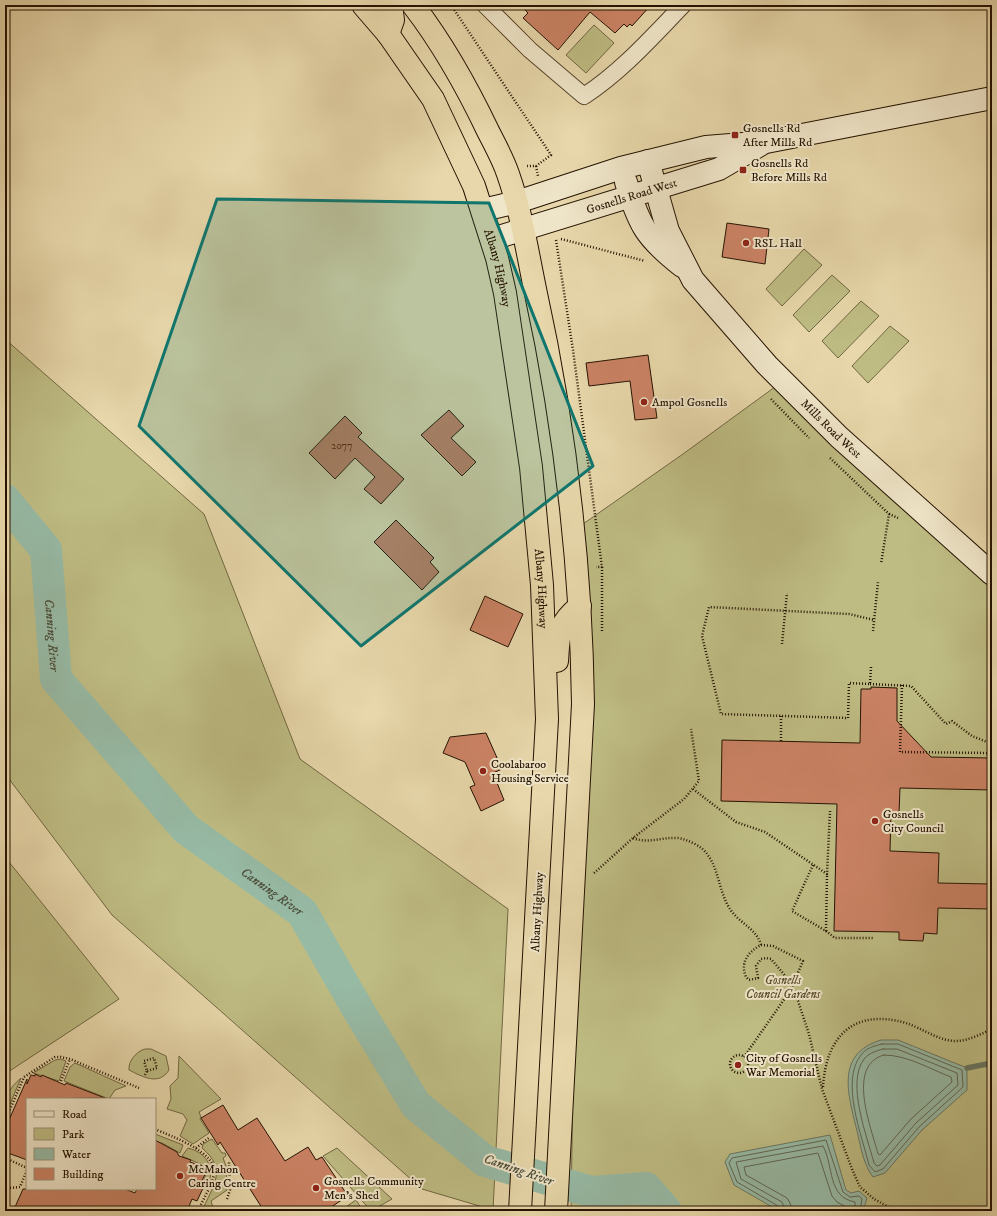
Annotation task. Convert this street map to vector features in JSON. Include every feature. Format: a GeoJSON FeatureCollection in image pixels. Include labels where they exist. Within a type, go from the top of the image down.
{"type":"FeatureCollection","features":[{"type":"Feature","properties":{"kind":"highway","name":"Albany Highway"},"geometry":{"type":"LineString","coordinates":[[363,5],[388,34],[433,99],[474,186],[483,210],[492,239],[505,293],[537,511],[548,720],[520,1211]]}},
{"type":"Feature","properties":{"kind":"highway"},"geometry":{"type":"LineString","coordinates":[[388,34],[393,20],[391,5]]}},
{"type":"Feature","properties":{"kind":"highway"},"geometry":{"type":"LineString","coordinates":[[413,5],[442,47],[473,99],[505,166],[517,202],[544,329],[561,428],[580,606],[583,704],[565,1065],[556,1211]]}},
{"type":"Feature","properties":{"kind":"highway"},"geometry":{"type":"LineString","coordinates":[[544,791],[556,748],[557,662],[560,628],[567,616],[580,606]]}},
{"type":"Feature","properties":{"kind":"main road","name":"Gosnells Road West"},"geometry":{"type":"LineString","coordinates":[[483,210],[517,202],[648,160],[706,147],[766,142],[992,98]]}},
{"type":"Feature","properties":{"kind":"main road","name":"Gosnells Road West"},"geometry":{"type":"LineString","coordinates":[[492,239],[523,231],[550,220],[719,169],[766,142]]}},
{"type":"Feature","properties":{"kind":"main road","name":"Mills Road West"},"geometry":{"type":"LineString","coordinates":[[648,160],[668,231],[686,269],[707,297],[772,371],[839,437],[992,574]]}},
{"type":"Feature","properties":{"kind":"main road","name":"Mills Road West"},"geometry":{"type":"LineString","coordinates":[[621,168],[638,219],[659,248],[686,269]]}},
{"type":"Feature","properties":{"kind":"street"},"geometry":{"type":"LineString","coordinates":[[486,5],[530,50],[584,96],[605,82],[623,67],[683,5]]}},
{"type":"Feature","properties":{"kind":"path"},"geometry":{"type":"LineString","coordinates":[[451,5],[551,155],[536,166],[527,166]]}},
{"type":"Feature","properties":{"kind":"path"},"geometry":{"type":"LineString","coordinates":[[536,166],[539,179]]}},
{"type":"Feature","properties":{"kind":"path"},"geometry":{"type":"LineString","coordinates":[[555,238],[649,262]]}},
{"type":"Feature","properties":{"kind":"path"},"geometry":{"type":"LineString","coordinates":[[766,393],[775,405],[810,438]]}},
{"type":"Feature","properties":{"kind":"path"},"geometry":{"type":"LineString","coordinates":[[827,455],[890,514],[881,564]]}},
{"type":"Feature","properties":{"kind":"path"},"geometry":{"type":"LineString","coordinates":[[873,631],[878,582]]}},
{"type":"Feature","properties":{"kind":"path"},"geometry":{"type":"LineString","coordinates":[[782,644],[787,594]]}},
{"type":"Feature","properties":{"kind":"path"},"geometry":{"type":"LineString","coordinates":[[874,620],[849,614],[709,607],[702,636],[721,714],[848,718],[849,683],[902,685],[911,686],[946,724],[952,721],[972,736],[992,744]]}},
{"type":"Feature","properties":{"kind":"path"},"geometry":{"type":"LineString","coordinates":[[870,684],[871,666]]}},
{"type":"Feature","properties":{"kind":"path"},"geometry":{"type":"LineString","coordinates":[[902,685],[900,752],[992,753]]}},
{"type":"Feature","properties":{"kind":"path"},"geometry":{"type":"LineString","coordinates":[[781,716],[781,741]]}},
{"type":"Feature","properties":{"kind":"path"},"geometry":{"type":"LineString","coordinates":[[593,874],[633,838],[684,799],[699,781],[691,729]]}},
{"type":"Feature","properties":{"kind":"path"},"geometry":{"type":"LineString","coordinates":[[692,789],[736,822],[765,832],[827,874]]}},
{"type":"Feature","properties":{"kind":"path"},"geometry":{"type":"LineString","coordinates":[[826,931],[830,811]]}},
{"type":"Feature","properties":{"kind":"path"},"geometry":{"type":"LineString","coordinates":[[633,838],[642,842],[680,838],[701,847],[707,852],[712,861],[723,897],[729,908],[740,923],[756,933],[761,945]]}},
{"type":"Feature","properties":{"kind":"path"},"geometry":{"type":"LineString","coordinates":[[813,865],[792,911],[835,938],[874,938]]}},
{"type":"Feature","properties":{"kind":"path"},"geometry":{"type":"LineString","coordinates":[[744,1057],[790,991],[793,985],[803,961],[773,946],[761,945],[748,954],[744,971],[749,980],[758,978],[756,966],[760,959],[766,958],[771,959],[793,985]]}},
{"type":"Feature","properties":{"kind":"path"},"geometry":{"type":"LineString","coordinates":[[790,991],[798,1001],[809,1034],[822,1089],[860,1187],[874,1199],[896,1211]]}},
{"type":"Feature","properties":{"kind":"path"},"geometry":{"type":"LineString","coordinates":[[822,1089],[826,1061],[836,1042],[840,1036],[855,1023],[864,1019],[875,1018],[906,1023],[940,1038],[957,1041],[975,1037],[992,1029]]}},
{"type":"Feature","properties":{"kind":"path"},"geometry":{"type":"LineString","coordinates":[[738,1055],[744,1057],[747,1061],[746,1070],[739,1074],[733,1072],[729,1064],[732,1058],[738,1055]]}},
{"type":"Feature","properties":{"kind":"path"},"geometry":{"type":"LineString","coordinates":[[5,1121],[24,1077],[55,1057],[70,1059],[139,1088]]}},
{"type":"Feature","properties":{"kind":"path"},"geometry":{"type":"LineString","coordinates":[[145,1076],[147,1071],[144,1061],[154,1058],[157,1068],[147,1071]]}},
{"type":"Feature","properties":{"kind":"path"},"geometry":{"type":"LineString","coordinates":[[62,1081],[70,1059]]}},
{"type":"Feature","properties":{"kind":"path"},"geometry":{"type":"LineString","coordinates":[[156,1129],[196,1148],[206,1155],[213,1165],[214,1173],[198,1211]]}},
{"type":"Feature","properties":{"kind":"path"},"geometry":{"type":"LineString","coordinates":[[196,1148],[210,1137]]}},
{"type":"Feature","properties":{"kind":"path"},"geometry":{"type":"LineString","coordinates":[[5,1158],[26,1168]]}},
{"type":"Feature","properties":{"kind":"path"},"geometry":{"type":"LineString","coordinates":[[227,1199],[230,1190],[229,1162]]}},
{"type":"Feature","properties":{"kind":"path"},"geometry":{"type":"LineString","coordinates":[[10,1188],[20,1187],[26,1172]]}},
{"type":"Feature","properties":{"kind":"highlighted area"},"geometry":{"type":"Polygon","coordinates":[[[217,199],[489,203],[593,466],[361,646],[139,426],[217,199]]]}},
{"type":"Feature","properties":{"kind":"green space"},"geometry":{"type":"Polygon","coordinates":[[[594,25],[614,43],[586,73],[566,55],[594,25]]]}},
{"type":"Feature","properties":{"kind":"green space"},"geometry":{"type":"Polygon","coordinates":[[[804,249],[822,265],[782,306],[766,289],[804,249]]]}},
{"type":"Feature","properties":{"kind":"green space"},"geometry":{"type":"Polygon","coordinates":[[[832,275],[850,291],[809,332],[793,315],[832,275]]]}},
{"type":"Feature","properties":{"kind":"green space"},"geometry":{"type":"Polygon","coordinates":[[[861,301],[879,316],[838,358],[822,341],[861,301]]]}},
{"type":"Feature","properties":{"kind":"green space"},"geometry":{"type":"Polygon","coordinates":[[[890,326],[909,341],[868,383],[852,366],[890,326]]]}},
{"type":"Feature","properties":{"kind":"green space"},"geometry":{"type":"Polygon","coordinates":[[[5,339],[204,514],[300,759],[508,909],[493,1210],[422,1189],[112,915],[9,779],[5,771],[5,339]]]}},
{"type":"Feature","properties":{"kind":"green space","name":"Gosnells Council Gardens"},"geometry":{"type":"Polygon","coordinates":[[[779,384],[992,570],[992,1211],[571,1211],[580,607],[573,531],[683,454],[779,384]]]}},
{"type":"Feature","properties":{"kind":"green space"},"geometry":{"type":"Polygon","coordinates":[[[5,857],[119,999],[5,1074],[5,857]]]}},
{"type":"Feature","properties":{"kind":"green space"},"geometry":{"type":"Polygon","coordinates":[[[145,1049],[151,1049],[166,1056],[169,1070],[165,1075],[160,1078],[150,1079],[129,1070],[130,1063],[134,1057],[145,1049]]]}},
{"type":"Feature","properties":{"kind":"green space"},"geometry":{"type":"Polygon","coordinates":[[[179,1056],[221,1099],[199,1112],[201,1117],[200,1119],[209,1133],[193,1144],[180,1136],[187,1120],[183,1114],[167,1109],[171,1099],[170,1086],[178,1078],[179,1056]]]}},
{"type":"Feature","properties":{"kind":"green space"},"geometry":{"type":"Polygon","coordinates":[[[61,1059],[66,1061],[59,1081],[33,1073],[55,1060],[61,1059]]]}},
{"type":"Feature","properties":{"kind":"green space"},"geometry":{"type":"Polygon","coordinates":[[[75,1063],[126,1086],[115,1090],[110,1098],[106,1098],[64,1081],[70,1067],[75,1063]]]}},
{"type":"Feature","properties":{"kind":"green space"},"geometry":{"type":"Polygon","coordinates":[[[21,1078],[5,1116],[6,1099],[13,1086],[21,1078]]]}},
{"type":"Feature","properties":{"kind":"green space"},"geometry":{"type":"Polygon","coordinates":[[[156,1134],[183,1145],[180,1153],[162,1143],[156,1143],[156,1134]]]}},
{"type":"Feature","properties":{"kind":"green space"},"geometry":{"type":"Polygon","coordinates":[[[212,1139],[226,1156],[223,1158],[226,1166],[227,1190],[211,1201],[214,1211],[202,1211],[216,1178],[215,1163],[202,1148],[203,1144],[212,1139]]]}},
{"type":"Feature","properties":{"kind":"green space"},"geometry":{"type":"Polygon","coordinates":[[[188,1148],[204,1157],[210,1166],[211,1172],[208,1184],[203,1183],[207,1171],[200,1164],[182,1156],[188,1148]]]}},
{"type":"Feature","properties":{"kind":"green space"},"geometry":{"type":"Polygon","coordinates":[[[337,1148],[392,1199],[371,1211],[323,1156],[337,1148]]]}},
{"type":"Feature","properties":{"kind":"green space"},"geometry":{"type":"Polygon","coordinates":[[[356,1200],[363,1211],[340,1211],[356,1200]]]}},
{"type":"Feature","properties":{"kind":"water"},"geometry":{"type":"Polygon","coordinates":[[[881,1040],[898,1040],[967,1068],[967,1090],[922,1130],[885,1173],[873,1177],[867,1167],[861,1149],[850,1103],[848,1077],[851,1065],[857,1055],[866,1046],[881,1040]]]}},
{"type":"Feature","properties":{"kind":"water"},"geometry":{"type":"Polygon","coordinates":[[[830,1135],[846,1190],[851,1193],[859,1191],[867,1198],[863,1211],[779,1211],[734,1185],[725,1162],[730,1154],[830,1135]]]}},
{"type":"Feature","properties":{"kind":"building"},"geometry":{"type":"Polygon","coordinates":[[[520,5],[651,5],[632,26],[630,24],[627,27],[624,24],[615,33],[590,12],[558,50],[523,18],[528,13],[520,5]]]}},
{"type":"Feature","properties":{"kind":"building","name":"RSL Hall"},"geometry":{"type":"Polygon","coordinates":[[[727,223],[769,229],[765,264],[722,257],[727,223]]]}},
{"type":"Feature","properties":{"kind":"building","name":"Ampol Gosnells"},"geometry":{"type":"Polygon","coordinates":[[[648,355],[657,418],[635,420],[630,381],[589,386],[586,363],[648,355]]]}},
{"type":"Feature","properties":{"kind":"building"},"geometry":{"type":"Polygon","coordinates":[[[449,410],[464,426],[451,438],[476,462],[462,476],[421,435],[449,410]]]}},
{"type":"Feature","properties":{"kind":"building"},"geometry":{"type":"Polygon","coordinates":[[[345,416],[362,433],[358,437],[404,479],[381,504],[364,489],[375,477],[355,458],[335,479],[309,453],[345,416]]]}},
{"type":"Feature","properties":{"kind":"building"},"geometry":{"type":"Polygon","coordinates":[[[396,520],[434,558],[430,562],[439,572],[422,590],[374,542],[396,520]]]}},
{"type":"Feature","properties":{"kind":"building"},"geometry":{"type":"Polygon","coordinates":[[[485,596],[523,614],[508,647],[470,630],[485,596]]]}},
{"type":"Feature","properties":{"kind":"building","name":"Gosnells City Council"},"geometry":{"type":"Polygon","coordinates":[[[871,687],[897,688],[897,721],[931,757],[992,758],[992,790],[900,788],[899,813],[891,813],[890,851],[939,853],[938,883],[990,884],[990,909],[938,908],[937,934],[924,933],[923,941],[899,940],[899,932],[834,931],[837,804],[721,801],[722,740],[860,743],[861,689],[871,689],[871,687]]]}},
{"type":"Feature","properties":{"kind":"building","name":"Coolabaroo Housing Service"},"geometry":{"type":"Polygon","coordinates":[[[486,733],[502,769],[493,773],[504,800],[481,811],[470,787],[475,785],[465,762],[443,753],[450,737],[486,733]]]}},
{"type":"Feature","properties":{"kind":"building"},"geometry":{"type":"Polygon","coordinates":[[[35,1074],[41,1077],[42,1075],[65,1085],[66,1083],[105,1098],[26,1098],[26,1160],[8,1153],[8,1151],[5,1150],[5,1129],[27,1079],[27,1084],[31,1075],[35,1076],[35,1074]]]}},
{"type":"Feature","properties":{"kind":"building"},"geometry":{"type":"Polygon","coordinates":[[[223,1105],[238,1130],[257,1118],[285,1161],[308,1147],[316,1160],[322,1157],[348,1196],[325,1211],[264,1211],[220,1142],[218,1145],[201,1118],[223,1105]]]}},
{"type":"Feature","properties":{"kind":"building","name":"McMahon Caring Centre"},"geometry":{"type":"Polygon","coordinates":[[[156,1141],[177,1152],[179,1156],[191,1160],[190,1162],[208,1168],[199,1187],[203,1188],[197,1201],[192,1199],[187,1211],[24,1211],[15,1207],[23,1189],[128,1190],[135,1193],[136,1190],[156,1190],[156,1141]]]}},
{"type":"Feature","properties":{"kind":"waterway","name":"Canning River"},"geometry":{"type":"LineString","coordinates":[[5,500],[46,550],[56,679],[186,829],[302,912],[360,1013],[416,1105],[485,1161],[592,1192],[646,1188],[666,1211]]}},
{"type":"Feature","properties":{"kind":"waterway"},"geometry":{"type":"LineString","coordinates":[[967,1068],[992,1063]]}},
{"type":"Feature","properties":{"kind":"place","name":"Gosnells Rd After Mills Rd"},"geometry":{"type":"Point","coordinates":[735,135]}},
{"type":"Feature","properties":{"kind":"place","name":"Gosnells Rd Before Mills Rd"},"geometry":{"type":"Point","coordinates":[743,170]}},
{"type":"Feature","properties":{"kind":"place","name":"RSL Hall"},"geometry":{"type":"Point","coordinates":[746,243]}},
{"type":"Feature","properties":{"kind":"place","name":"Ampol Gosnells"},"geometry":{"type":"Point","coordinates":[644,402]}},
{"type":"Feature","properties":{"kind":"place","name":"Coolabaroo Housing Service"},"geometry":{"type":"Point","coordinates":[483,771]}},
{"type":"Feature","properties":{"kind":"place","name":"Gosnells City Council"},"geometry":{"type":"Point","coordinates":[875,821]}},
{"type":"Feature","properties":{"kind":"place","name":"City of Gosnells War Memorial"},"geometry":{"type":"Point","coordinates":[738,1065]}},
{"type":"Feature","properties":{"kind":"place","name":"McMahon Caring Centre"},"geometry":{"type":"Point","coordinates":[180,1176]}},
{"type":"Feature","properties":{"kind":"place","name":"Gosnells Community Men's Shed"},"geometry":{"type":"Point","coordinates":[316,1188]}}]}
